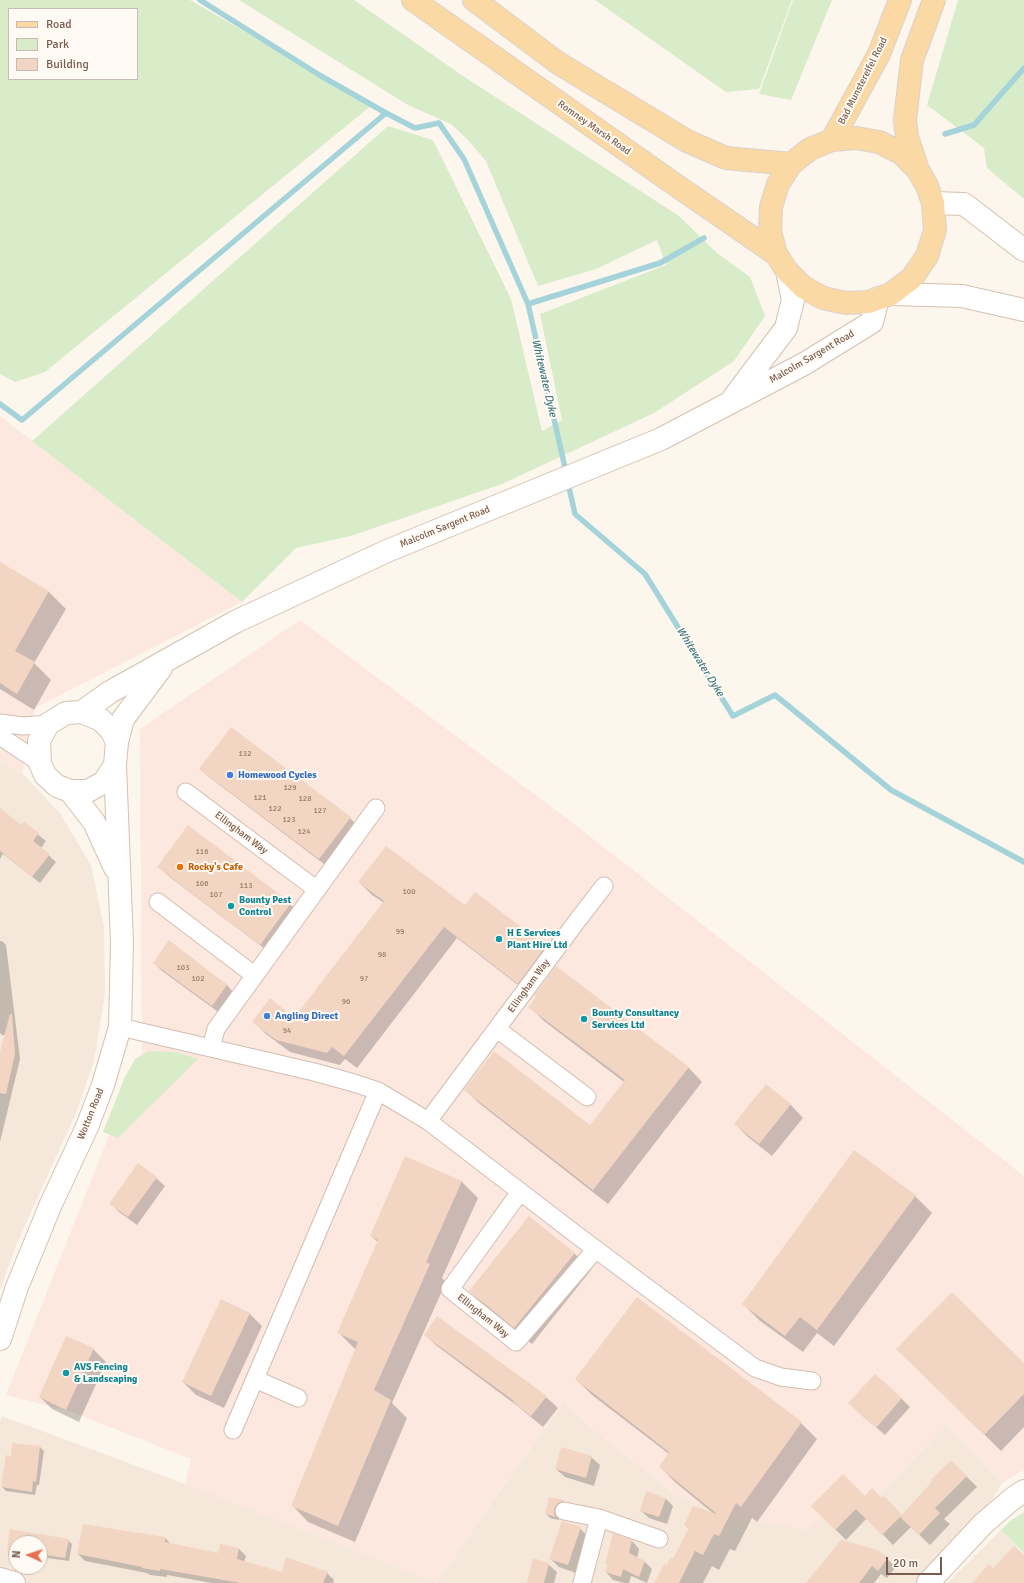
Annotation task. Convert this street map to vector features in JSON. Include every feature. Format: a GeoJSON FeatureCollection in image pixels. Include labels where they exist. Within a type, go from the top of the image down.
{"type":"FeatureCollection","features":[{"type":"Feature","properties":{"kind":"main road","name":"Romney Marsh Road"},"geometry":{"type":"LineString","coordinates":[[413,0],[782,262],[803,287],[823,298],[846,303],[868,302],[885,296]]}},
{"type":"Feature","properties":{"kind":"main road"},"geometry":{"type":"LineString","coordinates":[[474,0],[558,63],[687,141],[726,158],[791,164]]}},
{"type":"Feature","properties":{"kind":"main road","name":"Bad Munstereifel Road"},"geometry":{"type":"LineString","coordinates":[[832,140],[879,54],[900,0]]}},
{"type":"Feature","properties":{"kind":"main road"},"geometry":{"type":"LineString","coordinates":[[885,296],[912,278],[928,256],[935,230],[933,203],[927,186],[918,170],[907,137],[905,120],[912,60],[934,0]]}},
{"type":"Feature","properties":{"kind":"main road"},"geometry":{"type":"LineString","coordinates":[[782,262],[770,231],[771,207],[778,184],[791,164],[810,149],[832,140],[856,138],[879,142],[901,153],[918,170]]}},
{"type":"Feature","properties":{"kind":"street"},"geometry":{"type":"LineString","coordinates":[[933,203],[964,204],[1024,250]]}},
{"type":"Feature","properties":{"kind":"street","name":"Malcolm Sargent Road"},"geometry":{"type":"LineString","coordinates":[[730,403],[786,328],[793,300],[782,262]]}},
{"type":"Feature","properties":{"kind":"street","name":"Malcolm Sargent Road"},"geometry":{"type":"LineString","coordinates":[[82,712],[110,692],[165,663],[235,622],[387,551],[661,440],[804,364],[872,322],[885,296]]}},
{"type":"Feature","properties":{"kind":"street"},"geometry":{"type":"LineString","coordinates":[[885,296],[962,296],[1024,310]]}},
{"type":"Feature","properties":{"kind":"street","name":"Malcolm Sargent Road"},"geometry":{"type":"LineString","coordinates":[[117,742],[123,719],[165,663]]}},
{"type":"Feature","properties":{"kind":"street"},"geometry":{"type":"LineString","coordinates":[[0,723],[23,726],[48,724],[66,713],[82,712],[102,720],[111,730],[117,742]]}},
{"type":"Feature","properties":{"kind":"street"},"geometry":{"type":"LineString","coordinates":[[40,763],[39,741],[48,724]]}},
{"type":"Feature","properties":{"kind":"street","name":"Wotton Road"},"geometry":{"type":"LineString","coordinates":[[0,736],[40,763],[46,775],[57,786],[70,791],[94,822],[119,876]]}},
{"type":"Feature","properties":{"kind":"street","name":"Wotton Road"},"geometry":{"type":"LineString","coordinates":[[0,1339],[17,1286],[103,1086],[120,1027],[122,943],[116,765],[117,742]]}},
{"type":"Feature","properties":{"kind":"street"},"geometry":{"type":"LineString","coordinates":[[70,791],[88,790],[104,782],[116,765]]}},
{"type":"Feature","properties":{"kind":"street","name":"Ellingham Way"},"geometry":{"type":"LineString","coordinates":[[186,792],[316,889]]}},
{"type":"Feature","properties":{"kind":"street"},"geometry":{"type":"LineString","coordinates":[[211,1048],[216,1029],[376,808]]}},
{"type":"Feature","properties":{"kind":"street","name":"Ellingham Way"},"geometry":{"type":"LineString","coordinates":[[428,1121],[604,886]]}},
{"type":"Feature","properties":{"kind":"street"},"geometry":{"type":"LineString","coordinates":[[158,902],[254,975]]}},
{"type":"Feature","properties":{"kind":"street"},"geometry":{"type":"LineString","coordinates":[[120,1027],[354,1083],[378,1091],[428,1121],[596,1250],[754,1368],[781,1377],[812,1381]]}},
{"type":"Feature","properties":{"kind":"street"},"geometry":{"type":"LineString","coordinates":[[497,1029],[586,1097]]}},
{"type":"Feature","properties":{"kind":"street"},"geometry":{"type":"LineString","coordinates":[[233,1430],[378,1091]]}},
{"type":"Feature","properties":{"kind":"street","name":"Ellingham Way"},"geometry":{"type":"LineString","coordinates":[[520,1192],[450,1289],[516,1342],[596,1250]]}},
{"type":"Feature","properties":{"kind":"street"},"geometry":{"type":"LineString","coordinates":[[255,1379],[298,1398]]}},
{"type":"Feature","properties":{"kind":"street"},"geometry":{"type":"LineString","coordinates":[[928,1583],[983,1524],[1012,1499],[1024,1491]]}},
{"type":"Feature","properties":{"kind":"street"},"geometry":{"type":"LineString","coordinates":[[564,1511],[599,1518],[658,1539]]}},
{"type":"Feature","properties":{"kind":"street"},"geometry":{"type":"LineString","coordinates":[[582,1583],[599,1518]]}},
{"type":"Feature","properties":{"kind":"street"},"geometry":{"type":"LineString","coordinates":[[0,1578],[14,1583]]}},
{"type":"Feature","properties":{"kind":"shaded area"},"geometry":{"type":"Polygon","coordinates":[[[0,416],[242,602],[35,708],[22,773],[0,761],[0,416]]]}},
{"type":"Feature","properties":{"kind":"shaded area"},"geometry":{"type":"Polygon","coordinates":[[[300,620],[569,820],[1024,1176],[1024,1470],[1002,1483],[946,1425],[860,1515],[842,1495],[809,1530],[743,1520],[678,1496],[600,1435],[564,1402],[495,1498],[437,1583],[185,1484],[191,1459],[72,1412],[6,1395],[142,1052],[140,729],[300,620]]]}},
{"type":"Feature","properties":{"kind":"shaded area"},"geometry":{"type":"Polygon","coordinates":[[[0,761],[22,773],[60,813],[91,865],[104,927],[105,994],[94,1061],[76,1113],[17,1243],[0,1290],[0,761]]]}},
{"type":"Feature","properties":{"kind":"shaded area"},"geometry":{"type":"Polygon","coordinates":[[[564,1402],[600,1435],[678,1496],[842,1495],[860,1514],[946,1425],[1002,1483],[945,1583],[437,1583],[495,1498],[564,1402]]]}},
{"type":"Feature","properties":{"kind":"shaded area"},"geometry":{"type":"Polygon","coordinates":[[[2,1416],[244,1506],[437,1583],[0,1583],[0,1421],[2,1416]]]}},
{"type":"Feature","properties":{"kind":"shaded area"},"geometry":{"type":"Polygon","coordinates":[[[1001,1530],[1024,1554],[1024,1583],[947,1583],[1001,1530]]]}},
{"type":"Feature","properties":{"kind":"green space"},"geometry":{"type":"Polygon","coordinates":[[[0,0],[190,0],[372,105],[45,372],[15,382],[0,374],[0,0]]]}},
{"type":"Feature","properties":{"kind":"green space"},"geometry":{"type":"Polygon","coordinates":[[[239,0],[354,0],[463,76],[679,216],[717,253],[750,277],[765,316],[734,361],[654,413],[502,484],[351,536],[296,548],[242,602],[32,441],[388,126],[433,140],[511,299],[542,431],[562,420],[540,314],[666,265],[657,240],[596,269],[538,286],[486,161],[468,140],[451,124],[408,105],[239,0]]]}},
{"type":"Feature","properties":{"kind":"green space"},"geometry":{"type":"Polygon","coordinates":[[[595,0],[792,0],[759,89],[726,92],[595,0]]]}},
{"type":"Feature","properties":{"kind":"green space"},"geometry":{"type":"Polygon","coordinates":[[[793,0],[832,0],[791,100],[759,94],[793,0]]]}},
{"type":"Feature","properties":{"kind":"green space"},"geometry":{"type":"Polygon","coordinates":[[[958,0],[1024,0],[1024,199],[987,168],[984,148],[927,105],[958,0]]]}},
{"type":"Feature","properties":{"kind":"green space"},"geometry":{"type":"Polygon","coordinates":[[[149,1051],[176,1052],[198,1059],[118,1138],[103,1132],[125,1077],[135,1059],[149,1051]]]}},
{"type":"Feature","properties":{"kind":"green space"},"geometry":{"type":"Polygon","coordinates":[[[1024,1512],[1024,1553],[1001,1530],[1010,1521],[1024,1512]]]}},
{"type":"Feature","properties":{"kind":"building"},"geometry":{"type":"Polygon","coordinates":[[[0,562],[49,591],[15,651],[35,662],[17,694],[0,683],[0,562]]]}},
{"type":"Feature","properties":{"kind":"building"},"geometry":{"type":"Polygon","coordinates":[[[231,727],[351,817],[319,859],[199,769],[231,727]]]}},
{"type":"Feature","properties":{"kind":"building"},"geometry":{"type":"Polygon","coordinates":[[[0,808],[21,825],[24,822],[39,833],[33,841],[50,854],[32,877],[0,851],[0,808]]]}},
{"type":"Feature","properties":{"kind":"building"},"geometry":{"type":"Polygon","coordinates":[[[188,825],[291,903],[260,945],[157,867],[188,825]]]}},
{"type":"Feature","properties":{"kind":"building"},"geometry":{"type":"Polygon","coordinates":[[[386,846],[465,905],[475,892],[546,946],[518,984],[444,927],[344,1056],[332,1047],[327,1053],[276,1040],[252,1022],[270,998],[294,1018],[384,901],[358,882],[386,846]]]}},
{"type":"Feature","properties":{"kind":"building"},"geometry":{"type":"Polygon","coordinates":[[[169,940],[227,985],[212,1006],[153,963],[169,940]]]}},
{"type":"Feature","properties":{"kind":"building"},"geometry":{"type":"Polygon","coordinates":[[[556,966],[689,1067],[593,1190],[464,1090],[494,1051],[590,1125],[625,1080],[528,1007],[536,997],[534,996],[556,966]]]}},
{"type":"Feature","properties":{"kind":"building"},"geometry":{"type":"Polygon","coordinates":[[[10,1014],[12,1014],[15,1054],[6,1094],[0,1093],[0,1052],[10,1014]]]}},
{"type":"Feature","properties":{"kind":"building"},"geometry":{"type":"Polygon","coordinates":[[[766,1084],[791,1104],[759,1144],[734,1124],[766,1084]]]}},
{"type":"Feature","properties":{"kind":"building"},"geometry":{"type":"Polygon","coordinates":[[[854,1150],[916,1195],[817,1330],[800,1317],[785,1336],[742,1304],[854,1150]]]}},
{"type":"Feature","properties":{"kind":"building"},"geometry":{"type":"Polygon","coordinates":[[[405,1156],[462,1181],[426,1262],[430,1264],[374,1390],[391,1400],[338,1526],[291,1506],[358,1342],[337,1333],[378,1240],[370,1236],[405,1156]]]}},
{"type":"Feature","properties":{"kind":"building"},"geometry":{"type":"Polygon","coordinates":[[[138,1163],[157,1177],[128,1217],[109,1204],[138,1163]]]}},
{"type":"Feature","properties":{"kind":"building"},"geometry":{"type":"Polygon","coordinates":[[[529,1216],[575,1253],[514,1328],[469,1291],[529,1216]]]}},
{"type":"Feature","properties":{"kind":"building"},"geometry":{"type":"Polygon","coordinates":[[[952,1292],[1024,1363],[1024,1394],[984,1435],[896,1349],[952,1292]]]}},
{"type":"Feature","properties":{"kind":"building"},"geometry":{"type":"Polygon","coordinates":[[[637,1297],[802,1422],[741,1507],[736,1503],[719,1536],[714,1534],[703,1555],[695,1551],[679,1583],[654,1583],[664,1564],[667,1565],[670,1558],[673,1559],[689,1528],[684,1525],[693,1506],[717,1514],[659,1467],[669,1452],[575,1379],[637,1297]]]}},
{"type":"Feature","properties":{"kind":"building"},"geometry":{"type":"Polygon","coordinates":[[[221,1299],[250,1313],[211,1396],[182,1382],[221,1299]]]}},
{"type":"Feature","properties":{"kind":"building"},"geometry":{"type":"Polygon","coordinates":[[[437,1316],[547,1396],[531,1416],[513,1402],[514,1401],[424,1335],[437,1316]]]}},
{"type":"Feature","properties":{"kind":"building","name":"AVS Fencing & Landscaping"},"geometry":{"type":"Polygon","coordinates":[[[66,1336],[94,1348],[66,1410],[39,1397],[66,1336]]]}},
{"type":"Feature","properties":{"kind":"building"},"geometry":{"type":"Polygon","coordinates":[[[875,1374],[902,1398],[876,1428],[848,1403],[875,1374]]]}},
{"type":"Feature","properties":{"kind":"building"},"geometry":{"type":"Polygon","coordinates":[[[12,1443],[40,1446],[36,1482],[33,1481],[32,1492],[1,1487],[6,1455],[11,1456],[12,1443]]]}},
{"type":"Feature","properties":{"kind":"building"},"geometry":{"type":"Polygon","coordinates":[[[561,1447],[592,1456],[586,1478],[555,1469],[561,1447]]]}},
{"type":"Feature","properties":{"kind":"building"},"geometry":{"type":"Polygon","coordinates":[[[951,1460],[967,1476],[935,1508],[940,1513],[919,1535],[900,1517],[882,1535],[856,1509],[835,1530],[811,1506],[843,1474],[865,1496],[872,1488],[882,1498],[884,1496],[902,1515],[932,1482],[931,1480],[951,1460]]]}},
{"type":"Feature","properties":{"kind":"building"},"geometry":{"type":"Polygon","coordinates":[[[646,1491],[666,1498],[659,1517],[640,1511],[646,1491]]]}},
{"type":"Feature","properties":{"kind":"building"},"geometry":{"type":"Polygon","coordinates":[[[549,1497],[564,1500],[557,1504],[554,1509],[554,1514],[556,1517],[545,1514],[549,1497]]]}},
{"type":"Feature","properties":{"kind":"building"},"geometry":{"type":"Polygon","coordinates":[[[562,1521],[581,1527],[568,1565],[549,1559],[562,1521]]]}},
{"type":"Feature","properties":{"kind":"building"},"geometry":{"type":"Polygon","coordinates":[[[83,1524],[165,1537],[165,1542],[218,1553],[220,1544],[239,1548],[237,1559],[282,1572],[286,1557],[328,1572],[323,1583],[241,1583],[160,1569],[160,1571],[142,1568],[77,1554],[83,1524]]]}},
{"type":"Feature","properties":{"kind":"building"},"geometry":{"type":"Polygon","coordinates":[[[10,1529],[45,1535],[9,1535],[10,1529]]]}},
{"type":"Feature","properties":{"kind":"building"},"geometry":{"type":"Polygon","coordinates":[[[613,1533],[632,1540],[629,1553],[645,1561],[639,1577],[623,1569],[621,1577],[605,1572],[607,1564],[605,1564],[613,1533]]]}},
{"type":"Feature","properties":{"kind":"building"},"geometry":{"type":"Polygon","coordinates":[[[48,1535],[69,1539],[65,1558],[48,1555],[48,1535]]]}},
{"type":"Feature","properties":{"kind":"building"},"geometry":{"type":"Polygon","coordinates":[[[841,1540],[878,1550],[888,1558],[878,1571],[872,1566],[859,1583],[806,1583],[841,1540]]]}},
{"type":"Feature","properties":{"kind":"building"},"geometry":{"type":"Polygon","coordinates":[[[1014,1546],[1024,1555],[1024,1583],[972,1583],[989,1564],[993,1568],[1014,1546]]]}},
{"type":"Feature","properties":{"kind":"building"},"geometry":{"type":"Polygon","coordinates":[[[533,1558],[549,1563],[544,1583],[527,1583],[533,1558]]]}},
{"type":"Feature","properties":{"kind":"waterway"},"geometry":{"type":"LineString","coordinates":[[200,0],[321,76],[415,128],[439,123],[464,159],[528,304],[566,472]]}},
{"type":"Feature","properties":{"kind":"waterway"},"geometry":{"type":"LineString","coordinates":[[945,134],[974,125],[1024,68]]}},
{"type":"Feature","properties":{"kind":"waterway"},"geometry":{"type":"LineString","coordinates":[[0,404],[22,420],[386,113]]}},
{"type":"Feature","properties":{"kind":"waterway"},"geometry":{"type":"LineString","coordinates":[[528,304],[660,263],[704,238]]}},
{"type":"Feature","properties":{"kind":"waterway","name":"Whitewater Dyke"},"geometry":{"type":"LineString","coordinates":[[568,483],[575,514],[645,574],[733,716],[775,695],[891,790],[1024,862]]}},
{"type":"Feature","properties":{"kind":"place","name":"Homewood Cycles"},"geometry":{"type":"Point","coordinates":[230,775]}},
{"type":"Feature","properties":{"kind":"place","name":"Rocky's Cafe"},"geometry":{"type":"Point","coordinates":[180,867]}},
{"type":"Feature","properties":{"kind":"place","name":"Bounty Pest Control"},"geometry":{"type":"Point","coordinates":[231,906]}},
{"type":"Feature","properties":{"kind":"place","name":"H E Services Plant Hire Ltd"},"geometry":{"type":"Point","coordinates":[499,939]}},
{"type":"Feature","properties":{"kind":"place","name":"Angling Direct"},"geometry":{"type":"Point","coordinates":[267,1016]}},
{"type":"Feature","properties":{"kind":"place","name":"Bounty Consultancy Services Ltd"},"geometry":{"type":"Point","coordinates":[584,1019]}},
{"type":"Feature","properties":{"kind":"place","name":"AVS Fencing & Landscaping"},"geometry":{"type":"Point","coordinates":[66,1373]}}]}
